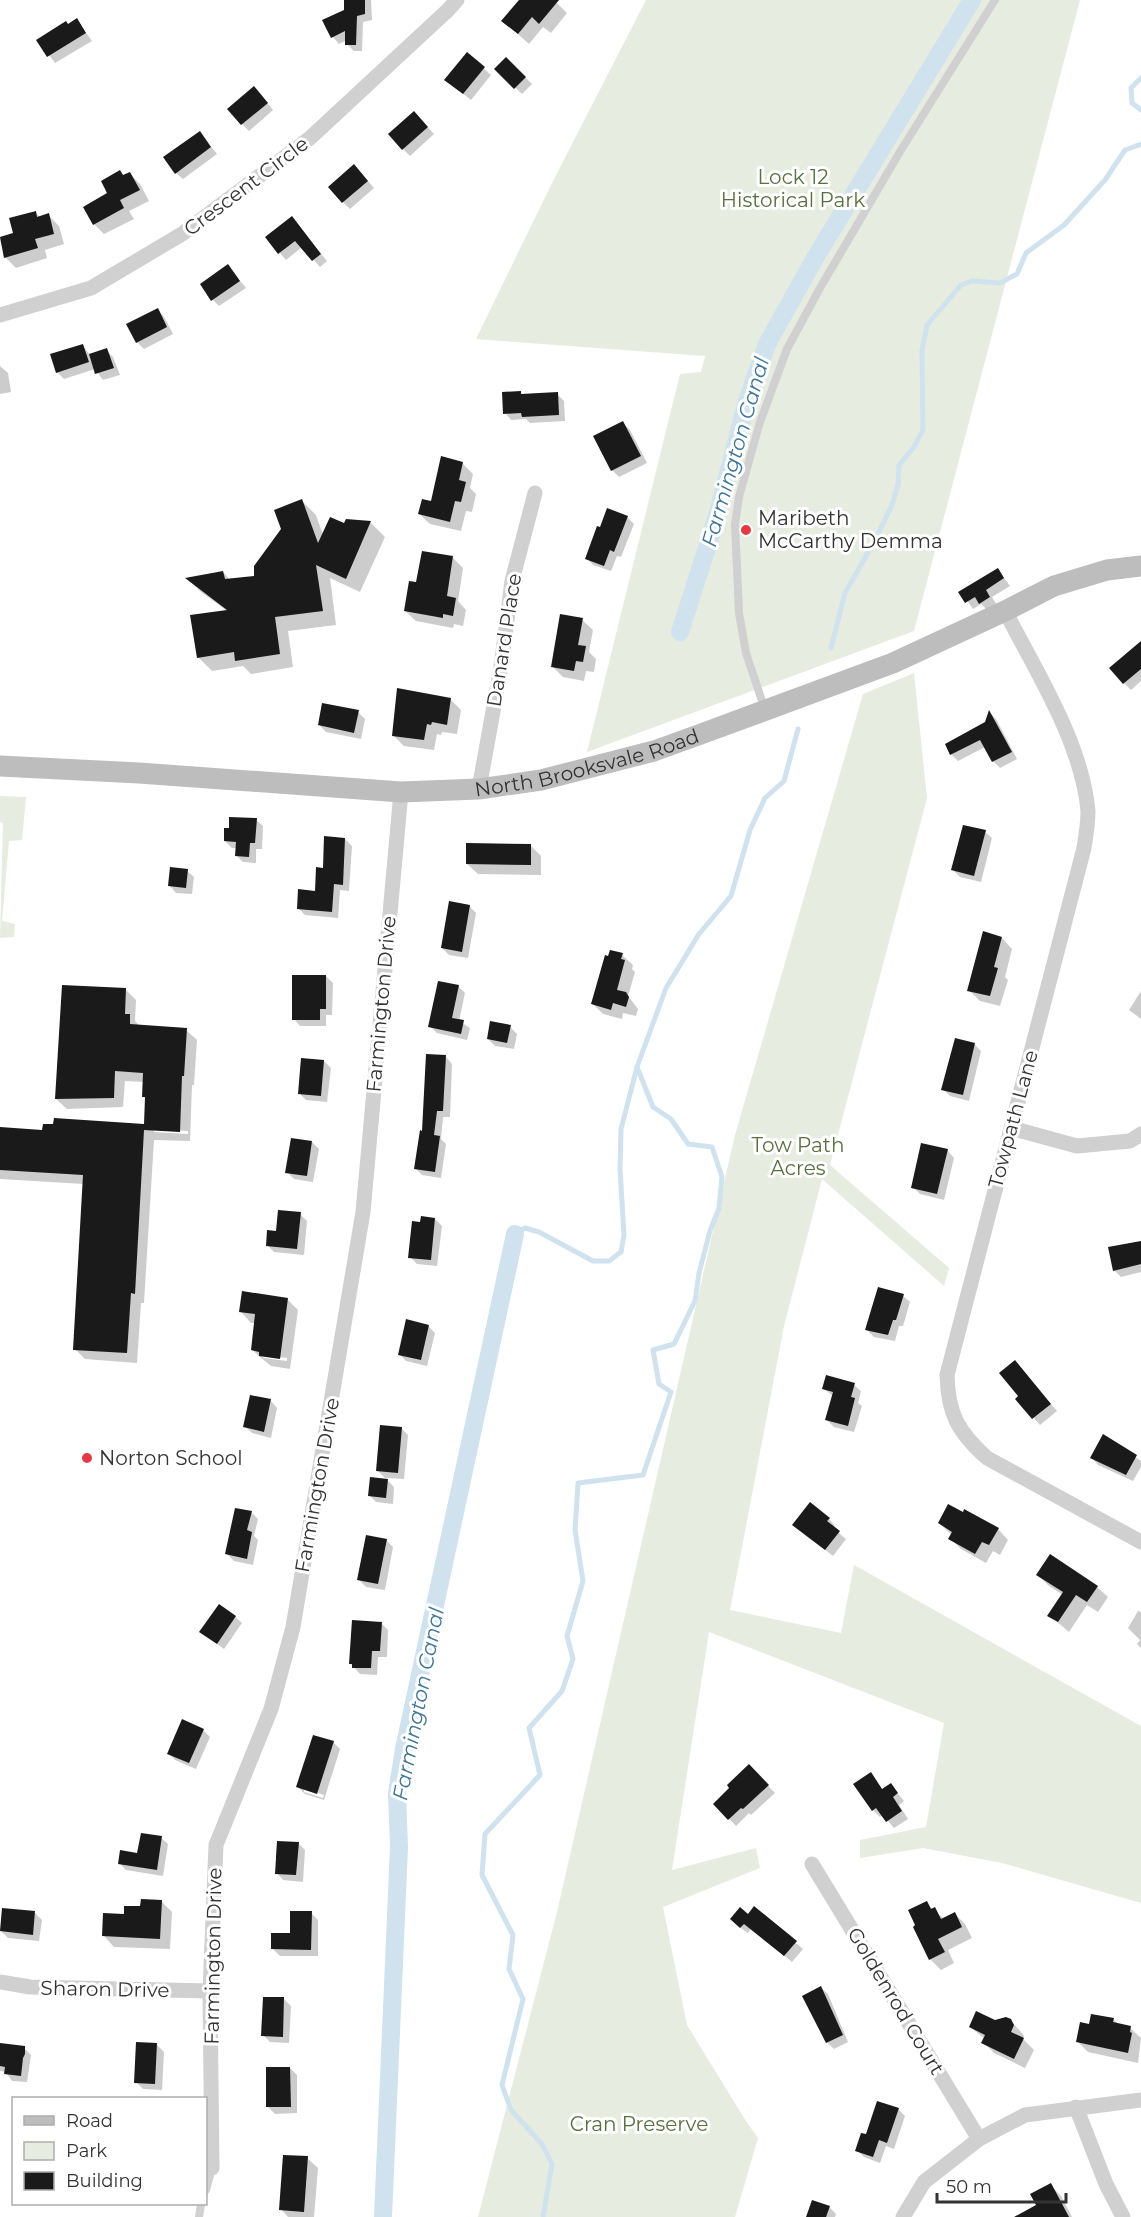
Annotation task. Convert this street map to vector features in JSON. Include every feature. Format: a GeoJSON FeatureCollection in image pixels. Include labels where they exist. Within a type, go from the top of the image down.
{"type":"FeatureCollection","features":[{"type":"Feature","properties":{"kind":"main road","name":"North Brooksvale Road"},"geometry":{"type":"LineString","coordinates":[[0,766],[151,774],[400,792],[478,789],[541,780],[654,751],[893,663],[1054,586],[1107,570],[1141,566]]}},
{"type":"Feature","properties":{"kind":"street","name":"Crescent Circle"},"geometry":{"type":"LineString","coordinates":[[0,315],[91,288],[182,234],[310,138],[449,3]]}},
{"type":"Feature","properties":{"kind":"street","name":"Danard Place"},"geometry":{"type":"LineString","coordinates":[[478,789],[501,667],[512,581],[535,493]]}},
{"type":"Feature","properties":{"kind":"street","name":"Towpath Lane"},"geometry":{"type":"LineString","coordinates":[[1005,611],[1071,741],[1083,778],[1088,813],[1084,848],[947,1375],[951,1407],[967,1440],[987,1458],[1141,1542]]}},
{"type":"Feature","properties":{"kind":"street","name":"Farmington Drive"},"geometry":{"type":"LineString","coordinates":[[212,2168],[210,1991],[216,1845],[271,1709],[293,1627],[363,1212],[400,792]]}},
{"type":"Feature","properties":{"kind":"street"},"geometry":{"type":"LineString","coordinates":[[1011,1128],[1077,1146],[1130,1141],[1141,1134]]}},
{"type":"Feature","properties":{"kind":"street","name":"Goldenrod Court"},"geometry":{"type":"LineString","coordinates":[[812,1864],[979,2139]]}},
{"type":"Feature","properties":{"kind":"street","name":"Sharon Drive"},"geometry":{"type":"LineString","coordinates":[[0,1982],[30,1987],[210,1991]]}},
{"type":"Feature","properties":{"kind":"street"},"geometry":{"type":"LineString","coordinates":[[903,2217],[924,2182],[979,2139],[1025,2115],[1141,2100]]}},
{"type":"Feature","properties":{"kind":"street"},"geometry":{"type":"LineString","coordinates":[[1076,2107],[1106,2184],[1123,2217]]}},
{"type":"Feature","properties":{"kind":"lane"},"geometry":{"type":"LineString","coordinates":[[765,711],[746,653],[742,632],[735,524],[739,497],[760,422],[787,349],[820,288],[901,150],[995,0]]}},
{"type":"Feature","properties":{"kind":"lane"},"geometry":{"type":"LineString","coordinates":[[207,2186],[212,2168]]}},
{"type":"Feature","properties":{"kind":"green space","name":"Lock 12 Historical Park"},"geometry":{"type":"Polygon","coordinates":[[[646,0],[1080,0],[914,631],[587,752],[680,374],[701,372],[705,356],[476,339],[553,181],[646,0]]]}},
{"type":"Feature","properties":{"kind":"green space"},"geometry":{"type":"Polygon","coordinates":[[[914,673],[927,798],[830,1165],[949,1268],[944,1286],[822,1179],[784,1326],[730,1610],[841,1633],[854,1565],[1141,1726],[1141,1903],[1002,1863],[923,1848],[860,1858],[860,1840],[926,1827],[944,1723],[709,1632],[672,1870],[756,1848],[760,1868],[663,1907],[687,2025],[758,2138],[735,2217],[478,2217],[557,1912],[735,1135],[863,694],[914,673]]]}},
{"type":"Feature","properties":{"kind":"green space"},"geometry":{"type":"Polygon","coordinates":[[[0,796],[26,797],[22,840],[9,841],[2,921],[15,924],[14,937],[0,938],[3,823],[0,822],[0,796]]]}},
{"type":"Feature","properties":{"kind":"building"},"geometry":{"type":"Polygon","coordinates":[[[344,0],[365,0],[365,14],[357,16],[356,45],[345,45],[345,31],[331,38],[322,20],[344,10],[344,0]]]}},
{"type":"Feature","properties":{"kind":"building"},"geometry":{"type":"Polygon","coordinates":[[[519,0],[559,0],[539,24],[532,17],[518,34],[501,21],[519,0]]]}},
{"type":"Feature","properties":{"kind":"building"},"geometry":{"type":"Polygon","coordinates":[[[77,18],[86,33],[47,57],[36,40],[66,21],[68,24],[77,18]]]}},
{"type":"Feature","properties":{"kind":"building"},"geometry":{"type":"Polygon","coordinates":[[[467,52],[485,67],[463,94],[444,80],[467,52]]]}},
{"type":"Feature","properties":{"kind":"building"},"geometry":{"type":"Polygon","coordinates":[[[506,57],[526,77],[514,89],[494,69],[506,57]]]}},
{"type":"Feature","properties":{"kind":"building"},"geometry":{"type":"Polygon","coordinates":[[[254,86],[268,103],[241,125],[227,109],[254,86]]]}},
{"type":"Feature","properties":{"kind":"building"},"geometry":{"type":"Polygon","coordinates":[[[414,111],[428,127],[402,150],[388,134],[414,111]]]}},
{"type":"Feature","properties":{"kind":"building"},"geometry":{"type":"Polygon","coordinates":[[[200,131],[211,147],[175,174],[163,157],[200,131]]]}},
{"type":"Feature","properties":{"kind":"building"},"geometry":{"type":"Polygon","coordinates":[[[354,164],[368,181],[342,203],[328,187],[354,164]]]}},
{"type":"Feature","properties":{"kind":"building"},"geometry":{"type":"Polygon","coordinates":[[[120,170],[123,175],[130,172],[140,190],[120,200],[124,208],[93,225],[83,207],[107,193],[101,181],[120,170]]]}},
{"type":"Feature","properties":{"kind":"building"},"geometry":{"type":"Polygon","coordinates":[[[36,211],[37,217],[49,213],[54,234],[35,239],[38,248],[4,258],[0,237],[13,233],[9,218],[36,211]]]}},
{"type":"Feature","properties":{"kind":"building"},"geometry":{"type":"Polygon","coordinates":[[[292,216],[321,254],[312,261],[295,241],[278,254],[265,237],[292,216]]]}},
{"type":"Feature","properties":{"kind":"building"},"geometry":{"type":"Polygon","coordinates":[[[228,264],[240,281],[211,301],[200,284],[228,264]]]}},
{"type":"Feature","properties":{"kind":"building"},"geometry":{"type":"Polygon","coordinates":[[[158,308],[167,327],[136,343],[126,324],[158,308]]]}},
{"type":"Feature","properties":{"kind":"building"},"geometry":{"type":"Polygon","coordinates":[[[83,344],[89,362],[56,373],[50,354],[83,344]]]}},
{"type":"Feature","properties":{"kind":"building"},"geometry":{"type":"Polygon","coordinates":[[[107,348],[114,368],[95,374],[89,354],[107,348]]]}},
{"type":"Feature","properties":{"kind":"building"},"geometry":{"type":"Polygon","coordinates":[[[521,391],[521,394],[558,392],[559,415],[522,417],[521,413],[503,414],[502,392],[521,391]]]}},
{"type":"Feature","properties":{"kind":"building"},"geometry":{"type":"Polygon","coordinates":[[[623,421],[641,456],[611,471],[593,436],[623,421]]]}},
{"type":"Feature","properties":{"kind":"building"},"geometry":{"type":"Polygon","coordinates":[[[441,456],[463,462],[459,480],[466,482],[461,502],[455,501],[450,522],[418,514],[422,499],[431,501],[441,456]]]}},
{"type":"Feature","properties":{"kind":"building"},"geometry":{"type":"Polygon","coordinates":[[[302,499],[318,543],[330,517],[344,523],[346,519],[371,521],[346,579],[316,565],[323,611],[275,617],[280,654],[235,661],[234,652],[197,658],[190,615],[227,610],[185,578],[223,571],[225,579],[254,576],[254,566],[281,529],[274,510],[302,499]]]}},
{"type":"Feature","properties":{"kind":"building"},"geometry":{"type":"Polygon","coordinates":[[[607,508],[628,516],[614,552],[610,550],[604,566],[585,559],[597,526],[600,527],[607,508]]]}},
{"type":"Feature","properties":{"kind":"building"},"geometry":{"type":"Polygon","coordinates":[[[422,551],[453,556],[447,596],[456,598],[453,616],[443,614],[443,618],[404,611],[409,581],[416,582],[422,551]]]}},
{"type":"Feature","properties":{"kind":"building"},"geometry":{"type":"Polygon","coordinates":[[[998,568],[1004,578],[986,590],[990,597],[979,604],[975,597],[965,603],[958,592],[998,568]]]}},
{"type":"Feature","properties":{"kind":"building"},"geometry":{"type":"Polygon","coordinates":[[[560,614],[583,618],[578,645],[586,646],[583,662],[576,661],[574,671],[551,667],[560,614]]]}},
{"type":"Feature","properties":{"kind":"building"},"geometry":{"type":"Polygon","coordinates":[[[1141,641],[1141,669],[1123,684],[1109,668],[1141,641]]]}},
{"type":"Feature","properties":{"kind":"building"},"geometry":{"type":"Polygon","coordinates":[[[397,688],[451,698],[447,725],[432,722],[431,725],[427,724],[424,740],[392,736],[397,688]]]}},
{"type":"Feature","properties":{"kind":"building"},"geometry":{"type":"Polygon","coordinates":[[[322,703],[359,710],[354,733],[318,725],[322,703]]]}},
{"type":"Feature","properties":{"kind":"building"},"geometry":{"type":"Polygon","coordinates":[[[989,710],[1012,752],[992,762],[980,740],[950,755],[945,744],[985,722],[989,710]]]}},
{"type":"Feature","properties":{"kind":"building"},"geometry":{"type":"Polygon","coordinates":[[[229,817],[257,818],[255,843],[250,843],[249,857],[235,856],[236,842],[224,841],[224,828],[229,828],[229,817]]]}},
{"type":"Feature","properties":{"kind":"building"},"geometry":{"type":"Polygon","coordinates":[[[963,825],[986,830],[974,876],[951,870],[963,825]]]}},
{"type":"Feature","properties":{"kind":"building"},"geometry":{"type":"Polygon","coordinates":[[[324,836],[345,838],[343,885],[334,884],[332,912],[297,909],[298,889],[315,891],[316,867],[323,868],[324,836]]]}},
{"type":"Feature","properties":{"kind":"building"},"geometry":{"type":"Polygon","coordinates":[[[466,843],[531,844],[531,865],[466,864],[466,843]]]}},
{"type":"Feature","properties":{"kind":"building"},"geometry":{"type":"Polygon","coordinates":[[[170,867],[188,869],[186,888],[168,886],[170,867]]]}},
{"type":"Feature","properties":{"kind":"building"},"geometry":{"type":"Polygon","coordinates":[[[449,901],[470,905],[462,952],[441,948],[449,901]]]}},
{"type":"Feature","properties":{"kind":"building"},"geometry":{"type":"Polygon","coordinates":[[[983,931],[1002,937],[994,967],[998,968],[990,996],[967,991],[983,931]]]}},
{"type":"Feature","properties":{"kind":"building"},"geometry":{"type":"Polygon","coordinates":[[[610,950],[623,953],[621,959],[625,960],[617,990],[626,992],[629,997],[626,1007],[613,1003],[611,1010],[591,1004],[605,955],[608,956],[610,950]]]}},
{"type":"Feature","properties":{"kind":"building"},"geometry":{"type":"Polygon","coordinates":[[[292,975],[326,975],[326,1009],[320,1009],[320,1020],[292,1020],[292,975]]]}},
{"type":"Feature","properties":{"kind":"building"},"geometry":{"type":"Polygon","coordinates":[[[438,981],[459,985],[452,1018],[464,1020],[461,1034],[428,1027],[438,981]]]}},
{"type":"Feature","properties":{"kind":"building"},"geometry":{"type":"Polygon","coordinates":[[[62,985],[126,988],[125,1014],[130,1014],[130,1024],[187,1028],[180,1132],[144,1130],[135,1294],[131,1293],[127,1353],[73,1350],[83,1175],[0,1170],[0,1127],[42,1130],[43,1124],[53,1124],[54,1118],[144,1124],[143,1073],[115,1071],[114,1098],[55,1099],[62,985]]]}},
{"type":"Feature","properties":{"kind":"building"},"geometry":{"type":"Polygon","coordinates":[[[490,1021],[511,1025],[507,1043],[487,1039],[490,1021]]]}},
{"type":"Feature","properties":{"kind":"building"},"geometry":{"type":"Polygon","coordinates":[[[955,1038],[975,1043],[963,1095],[941,1090],[955,1038]]]}},
{"type":"Feature","properties":{"kind":"building"},"geometry":{"type":"Polygon","coordinates":[[[426,1054],[446,1055],[443,1111],[437,1111],[434,1135],[440,1136],[435,1172],[414,1169],[420,1130],[422,1131],[426,1054]]]}},
{"type":"Feature","properties":{"kind":"building"},"geometry":{"type":"Polygon","coordinates":[[[301,1058],[324,1060],[321,1096],[298,1094],[301,1058]]]}},
{"type":"Feature","properties":{"kind":"building"},"geometry":{"type":"Polygon","coordinates":[[[291,1138],[312,1141],[307,1176],[285,1173],[291,1138]]]}},
{"type":"Feature","properties":{"kind":"building"},"geometry":{"type":"Polygon","coordinates":[[[921,1143],[948,1149],[937,1194],[911,1188],[921,1143]]]}},
{"type":"Feature","properties":{"kind":"building"},"geometry":{"type":"Polygon","coordinates":[[[278,1210],[301,1212],[297,1249],[266,1246],[267,1230],[276,1231],[278,1210]]]}},
{"type":"Feature","properties":{"kind":"building"},"geometry":{"type":"Polygon","coordinates":[[[421,1216],[435,1218],[431,1260],[408,1258],[412,1221],[420,1222],[421,1216]]]}},
{"type":"Feature","properties":{"kind":"building"},"geometry":{"type":"Polygon","coordinates":[[[1141,1241],[1141,1264],[1113,1271],[1108,1247],[1141,1241]]]}},
{"type":"Feature","properties":{"kind":"building"},"geometry":{"type":"Polygon","coordinates":[[[878,1287],[904,1294],[896,1320],[893,1320],[888,1335],[865,1330],[878,1287]]]}},
{"type":"Feature","properties":{"kind":"building"},"geometry":{"type":"Polygon","coordinates":[[[242,1291],[288,1298],[280,1359],[259,1356],[259,1352],[251,1350],[255,1314],[239,1312],[242,1291]]]}},
{"type":"Feature","properties":{"kind":"building"},"geometry":{"type":"Polygon","coordinates":[[[406,1319],[429,1325],[421,1360],[398,1355],[406,1319]]]}},
{"type":"Feature","properties":{"kind":"building"},"geometry":{"type":"Polygon","coordinates":[[[1015,1360],[1051,1404],[1032,1419],[1015,1399],[1018,1396],[999,1373],[1015,1360]]]}},
{"type":"Feature","properties":{"kind":"building"},"geometry":{"type":"Polygon","coordinates":[[[826,1375],[855,1383],[851,1397],[855,1398],[848,1426],[825,1420],[833,1392],[822,1389],[826,1375]]]}},
{"type":"Feature","properties":{"kind":"building"},"geometry":{"type":"Polygon","coordinates":[[[250,1395],[271,1399],[264,1432],[243,1427],[250,1395]]]}},
{"type":"Feature","properties":{"kind":"building"},"geometry":{"type":"Polygon","coordinates":[[[380,1425],[402,1427],[398,1473],[376,1471],[380,1425]]]}},
{"type":"Feature","properties":{"kind":"building"},"geometry":{"type":"Polygon","coordinates":[[[1103,1434],[1137,1455],[1126,1475],[1090,1458],[1103,1434]]]}},
{"type":"Feature","properties":{"kind":"building"},"geometry":{"type":"Polygon","coordinates":[[[370,1477],[388,1479],[386,1498],[368,1496],[370,1477]]]}},
{"type":"Feature","properties":{"kind":"building"},"geometry":{"type":"Polygon","coordinates":[[[810,1502],[830,1518],[827,1521],[840,1531],[825,1550],[792,1525],[810,1502]]]}},
{"type":"Feature","properties":{"kind":"building"},"geometry":{"type":"Polygon","coordinates":[[[948,1504],[963,1512],[964,1509],[999,1528],[989,1545],[982,1542],[975,1554],[948,1539],[952,1532],[938,1523],[948,1504]]]}},
{"type":"Feature","properties":{"kind":"building"},"geometry":{"type":"Polygon","coordinates":[[[235,1508],[252,1511],[247,1530],[252,1532],[247,1559],[225,1554],[235,1508]]]}},
{"type":"Feature","properties":{"kind":"building"},"geometry":{"type":"Polygon","coordinates":[[[366,1535],[387,1539],[378,1584],[357,1580],[366,1535]]]}},
{"type":"Feature","properties":{"kind":"building"},"geometry":{"type":"Polygon","coordinates":[[[1050,1554],[1098,1586],[1087,1602],[1076,1595],[1058,1622],[1047,1616],[1063,1592],[1036,1575],[1050,1554]]]}},
{"type":"Feature","properties":{"kind":"building"},"geometry":{"type":"Polygon","coordinates":[[[219,1604],[236,1616],[217,1644],[199,1632],[219,1604]]]}},
{"type":"Feature","properties":{"kind":"building"},"geometry":{"type":"Polygon","coordinates":[[[352,1620],[382,1622],[380,1651],[372,1651],[371,1668],[352,1668],[352,1664],[349,1664],[352,1620]]]}},
{"type":"Feature","properties":{"kind":"building"},"geometry":{"type":"Polygon","coordinates":[[[182,1719],[204,1729],[189,1763],[167,1754],[182,1719]]]}},
{"type":"Feature","properties":{"kind":"building"},"geometry":{"type":"Polygon","coordinates":[[[313,1735],[334,1741],[317,1794],[296,1787],[313,1735]]]}},
{"type":"Feature","properties":{"kind":"building"},"geometry":{"type":"Polygon","coordinates":[[[749,1764],[769,1785],[728,1820],[713,1804],[729,1788],[727,1785],[749,1764]]]}},
{"type":"Feature","properties":{"kind":"building"},"geometry":{"type":"Polygon","coordinates":[[[871,1772],[882,1789],[891,1783],[898,1793],[893,1797],[902,1811],[886,1822],[876,1808],[872,1811],[853,1784],[871,1772]]]}},
{"type":"Feature","properties":{"kind":"building"},"geometry":{"type":"Polygon","coordinates":[[[141,1833],[162,1836],[157,1870],[118,1864],[120,1850],[137,1853],[141,1833]]]}},
{"type":"Feature","properties":{"kind":"building"},"geometry":{"type":"Polygon","coordinates":[[[277,1841],[299,1842],[296,1875],[275,1874],[277,1841]]]}},
{"type":"Feature","properties":{"kind":"building"},"geometry":{"type":"Polygon","coordinates":[[[141,1899],[162,1900],[160,1939],[102,1936],[103,1913],[124,1914],[124,1906],[140,1906],[141,1899]]]}},
{"type":"Feature","properties":{"kind":"building"},"geometry":{"type":"Polygon","coordinates":[[[927,1901],[931,1909],[935,1907],[941,1919],[955,1912],[962,1927],[938,1939],[945,1952],[929,1960],[913,1927],[915,1925],[908,1910],[927,1901]]]}},
{"type":"Feature","properties":{"kind":"building"},"geometry":{"type":"Polygon","coordinates":[[[754,1906],[797,1941],[784,1956],[744,1924],[740,1928],[730,1919],[740,1907],[748,1914],[754,1906]]]}},
{"type":"Feature","properties":{"kind":"building"},"geometry":{"type":"Polygon","coordinates":[[[2,1908],[35,1911],[33,1935],[0,1931],[2,1908]]]}},
{"type":"Feature","properties":{"kind":"building"},"geometry":{"type":"Polygon","coordinates":[[[290,1911],[312,1911],[311,1950],[271,1949],[271,1933],[290,1933],[290,1911]]]}},
{"type":"Feature","properties":{"kind":"building"},"geometry":{"type":"Polygon","coordinates":[[[821,1986],[843,2035],[826,2043],[802,1996],[821,1986]]]}},
{"type":"Feature","properties":{"kind":"building"},"geometry":{"type":"Polygon","coordinates":[[[263,1997],[284,1997],[283,2037],[261,2036],[263,1997]]]}},
{"type":"Feature","properties":{"kind":"building"},"geometry":{"type":"Polygon","coordinates":[[[976,2011],[995,2020],[1006,2017],[1011,2019],[1014,2025],[1011,2032],[1024,2038],[1014,2059],[981,2043],[985,2035],[969,2027],[976,2011]]]}},
{"type":"Feature","properties":{"kind":"building"},"geometry":{"type":"Polygon","coordinates":[[[1091,2014],[1114,2018],[1113,2022],[1131,2026],[1128,2053],[1076,2042],[1080,2022],[1089,2024],[1091,2014]]]}},
{"type":"Feature","properties":{"kind":"building"},"geometry":{"type":"Polygon","coordinates":[[[136,2042],[157,2043],[155,2084],[134,2083],[136,2042]]]}},
{"type":"Feature","properties":{"kind":"building"},"geometry":{"type":"Polygon","coordinates":[[[0,2043],[25,2046],[21,2076],[4,2074],[5,2067],[0,2066],[0,2043]]]}},
{"type":"Feature","properties":{"kind":"building"},"geometry":{"type":"Polygon","coordinates":[[[266,2067],[290,2067],[291,2107],[266,2107],[266,2067]]]}},
{"type":"Feature","properties":{"kind":"building"},"geometry":{"type":"Polygon","coordinates":[[[877,2101],[899,2108],[887,2143],[879,2140],[873,2157],[855,2151],[861,2133],[866,2134],[877,2101]]]}},
{"type":"Feature","properties":{"kind":"building"},"geometry":{"type":"Polygon","coordinates":[[[283,2155],[308,2156],[304,2212],[279,2210],[283,2155]]]}},
{"type":"Feature","properties":{"kind":"building"},"geometry":{"type":"Polygon","coordinates":[[[1051,2183],[1069,2217],[1014,2217],[1036,2205],[1030,2194],[1051,2183]]]}},
{"type":"Feature","properties":{"kind":"building"},"geometry":{"type":"Polygon","coordinates":[[[812,2200],[830,2206],[826,2217],[806,2217],[812,2200]]]}},
{"type":"Feature","properties":{"kind":"waterway","name":"Farmington Canal"},"geometry":{"type":"LineString","coordinates":[[680,632],[718,513],[746,404],[767,344],[815,258],[972,0]]}},
{"type":"Feature","properties":{"kind":"waterway"},"geometry":{"type":"LineString","coordinates":[[1141,78],[1131,88],[1132,103],[1141,110]]}},
{"type":"Feature","properties":{"kind":"waterway"},"geometry":{"type":"LineString","coordinates":[[831,648],[845,593],[892,505],[898,485],[899,465],[914,447],[923,430],[922,350],[927,325],[961,285],[972,281],[1000,283],[1017,274],[1026,253],[1064,225],[1105,180],[1125,150],[1141,144]]}},
{"type":"Feature","properties":{"kind":"waterway"},"geometry":{"type":"LineString","coordinates":[[515,1234],[525,1228],[539,1232],[593,1261],[609,1261],[621,1252],[624,1235],[620,1169],[621,1129],[637,1067],[666,988],[699,934],[731,896],[750,830],[765,798],[784,781],[798,729]]}},
{"type":"Feature","properties":{"kind":"waterway"},"geometry":{"type":"LineString","coordinates":[[543,2217],[552,2164],[542,2144],[511,2110],[502,2085],[523,1999],[509,1969],[513,1935],[482,1875],[485,1834],[540,1775],[529,1728],[562,1691],[573,1659],[567,1636],[583,1581],[575,1530],[578,1483],[643,1475],[671,1392],[659,1384],[653,1350],[674,1344],[695,1301],[699,1273],[710,1231],[719,1208],[722,1177],[712,1147],[688,1144],[671,1119],[653,1107],[637,1067]]}},
{"type":"Feature","properties":{"kind":"waterway","name":"Farmington Canal"},"geometry":{"type":"LineString","coordinates":[[383,2217],[399,1847],[397,1793],[404,1749],[515,1234]]}},
{"type":"Feature","properties":{"kind":"place","name":"Maribeth McCarthy Demma"},"geometry":{"type":"Point","coordinates":[746,530]}},
{"type":"Feature","properties":{"kind":"place","name":"Norton School"},"geometry":{"type":"Point","coordinates":[87,1458]}},
{"type":"Feature","properties":{"kind":"park label","name":"Tow Path Acres"},"geometry":{"type":"Point","coordinates":[798,1156]}},
{"type":"Feature","properties":{"kind":"park label","name":"Cran Preserve"},"geometry":{"type":"Point","coordinates":[639,2124]}}]}
